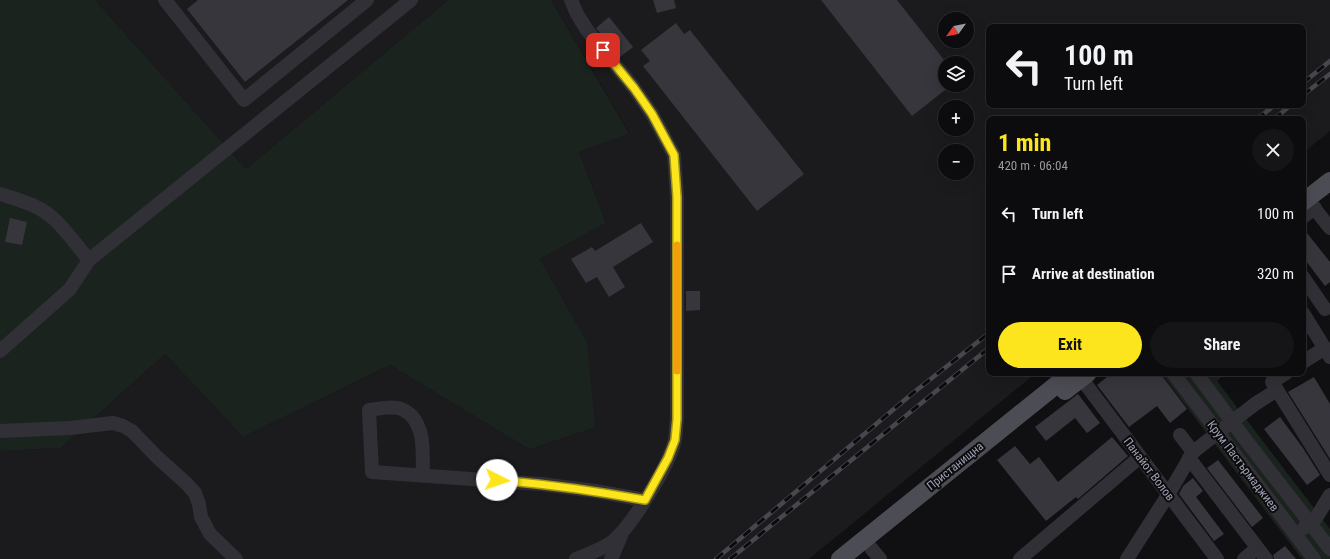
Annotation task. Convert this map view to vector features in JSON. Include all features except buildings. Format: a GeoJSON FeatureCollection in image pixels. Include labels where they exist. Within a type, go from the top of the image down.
{"type":"FeatureCollection","features":[{"type":"Feature","properties":{"kind":"main road"},"geometry":{"type":"LineString","coordinates":[[1307,199],[1330,167]]}},
{"type":"Feature","properties":{"kind":"main road"},"geometry":{"type":"LineString","coordinates":[[1307,199],[1330,181]]}},
{"type":"Feature","properties":{"kind":"main road","name":"Пристанищна"},"geometry":{"type":"LineString","coordinates":[[858,559],[876,553],[1079,376]]}},
{"type":"Feature","properties":{"kind":"main road","name":"Пристанищна"},"geometry":{"type":"LineString","coordinates":[[840,559],[1079,376]]}},
{"type":"Feature","properties":{"kind":"street"},"geometry":{"type":"LineString","coordinates":[[168,1],[244,100],[367,0]]}},
{"type":"Feature","properties":{"kind":"street"},"geometry":{"type":"LineString","coordinates":[[0,351],[70,289],[89,260],[412,0]]}},
{"type":"Feature","properties":{"kind":"street"},"geometry":{"type":"LineString","coordinates":[[571,0],[577,14],[587,30],[634,88],[652,114],[674,155],[677,197],[677,419],[675,440],[668,458],[645,500],[624,531],[611,559]]}},
{"type":"Feature","properties":{"kind":"street"},"geometry":{"type":"LineString","coordinates":[[0,194],[21,200],[41,209],[54,219],[89,260]]}},
{"type":"Feature","properties":{"kind":"street"},"geometry":{"type":"LineString","coordinates":[[1307,199],[1330,228]]}},
{"type":"Feature","properties":{"kind":"street"},"geometry":{"type":"LineString","coordinates":[[1306,281],[1327,306],[1306,317],[1327,352],[1306,361]]}},
{"type":"Feature","properties":{"kind":"street","name":"Панайот Волов"},"geometry":{"type":"LineString","coordinates":[[1081,376],[1217,559]]}},
{"type":"Feature","properties":{"kind":"street","name":"Крум Пастърмаджиев"},"geometry":{"type":"LineString","coordinates":[[1175,376],[1314,559]]}},
{"type":"Feature","properties":{"kind":"street","name":"Крум Пастърмаджиев"},"geometry":{"type":"LineString","coordinates":[[1198,376],[1330,549]]}},
{"type":"Feature","properties":{"kind":"street"},"geometry":{"type":"LineString","coordinates":[[1281,376],[1272,382],[1330,475]]}},
{"type":"Feature","properties":{"kind":"street"},"geometry":{"type":"LineString","coordinates":[[1127,559],[1168,495],[1191,455],[1255,404],[1277,390]]}},
{"type":"Feature","properties":{"kind":"street"},"geometry":{"type":"LineString","coordinates":[[423,476],[422,441],[420,430],[416,421],[408,413],[399,408],[389,407],[369,410],[372,472],[423,476],[541,484],[595,491],[645,500]]}},
{"type":"Feature","properties":{"kind":"street"},"geometry":{"type":"LineString","coordinates":[[0,430],[70,428],[113,423],[123,426],[132,431],[157,457],[187,484],[194,493],[199,504],[201,517],[210,534],[236,559]]}},
{"type":"Feature","properties":{"kind":"street"},"geometry":{"type":"LineString","coordinates":[[1180,434],[1191,455],[1262,554],[1244,559]]}},
{"type":"Feature","properties":{"kind":"street"},"geometry":{"type":"LineString","coordinates":[[1020,559],[1140,457]]}},
{"type":"Feature","properties":{"kind":"street"},"geometry":{"type":"LineString","coordinates":[[1296,535],[1316,518],[1330,495]]}},
{"type":"Feature","properties":{"kind":"street"},"geometry":{"type":"LineString","coordinates":[[576,559],[598,550],[611,542],[624,531]]}},
{"type":"Feature","properties":{"kind":"shaded area"},"geometry":{"type":"Polygon","coordinates":[[[0,0],[95,0],[246,169],[448,0],[551,0],[629,133],[579,152],[606,223],[540,259],[587,342],[595,427],[529,449],[390,365],[243,437],[165,354],[61,448],[0,451],[0,0]]]}},
{"type":"Feature","properties":{"kind":"shaded area"},"geometry":{"type":"Polygon","coordinates":[[[95,0],[448,0],[246,169],[95,0]]]}},
{"type":"Feature","properties":{"kind":"shaded area"},"geometry":{"type":"Polygon","coordinates":[[[551,0],[1330,0],[1330,131],[1306,151],[1306,116],[986,116],[986,376],[1032,376],[809,559],[0,559],[0,451],[61,448],[165,354],[243,437],[390,365],[529,449],[587,342],[540,259],[606,223],[579,152],[629,132],[551,0]]]}},
{"type":"Feature","properties":{"kind":"shaded area"},"geometry":{"type":"Polygon","coordinates":[[[1163,376],[1223,376],[1217,381],[1330,529],[1330,559],[1302,559],[1163,376]]]}},
{"type":"Feature","properties":{"kind":"railway"},"geometry":{"type":"LineString","coordinates":[[1306,81],[1330,61]]}},
{"type":"Feature","properties":{"kind":"railway"},"geometry":{"type":"LineString","coordinates":[[1306,93],[1330,74]]}},
{"type":"Feature","properties":{"kind":"railway"},"geometry":{"type":"LineString","coordinates":[[1261,116],[1271,108]]}},
{"type":"Feature","properties":{"kind":"railway"},"geometry":{"type":"LineString","coordinates":[[1278,116],[1287,108]]}},
{"type":"Feature","properties":{"kind":"railway"},"geometry":{"type":"LineString","coordinates":[[716,559],[913,393],[986,335]]}},
{"type":"Feature","properties":{"kind":"railway"},"geometry":{"type":"LineString","coordinates":[[730,559],[986,350]]}},
{"type":"Feature","properties":{"kind":"slow traffic"},"geometry":{"type":"LineString","coordinates":[[677,245],[677,371]]}},
{"type":"Feature","properties":{"kind":"route"},"geometry":{"type":"LineString","coordinates":[[497,480],[554,485],[645,500],[668,458],[675,440],[677,419],[677,197],[674,155],[652,114],[634,88],[603,50]]}}]}
